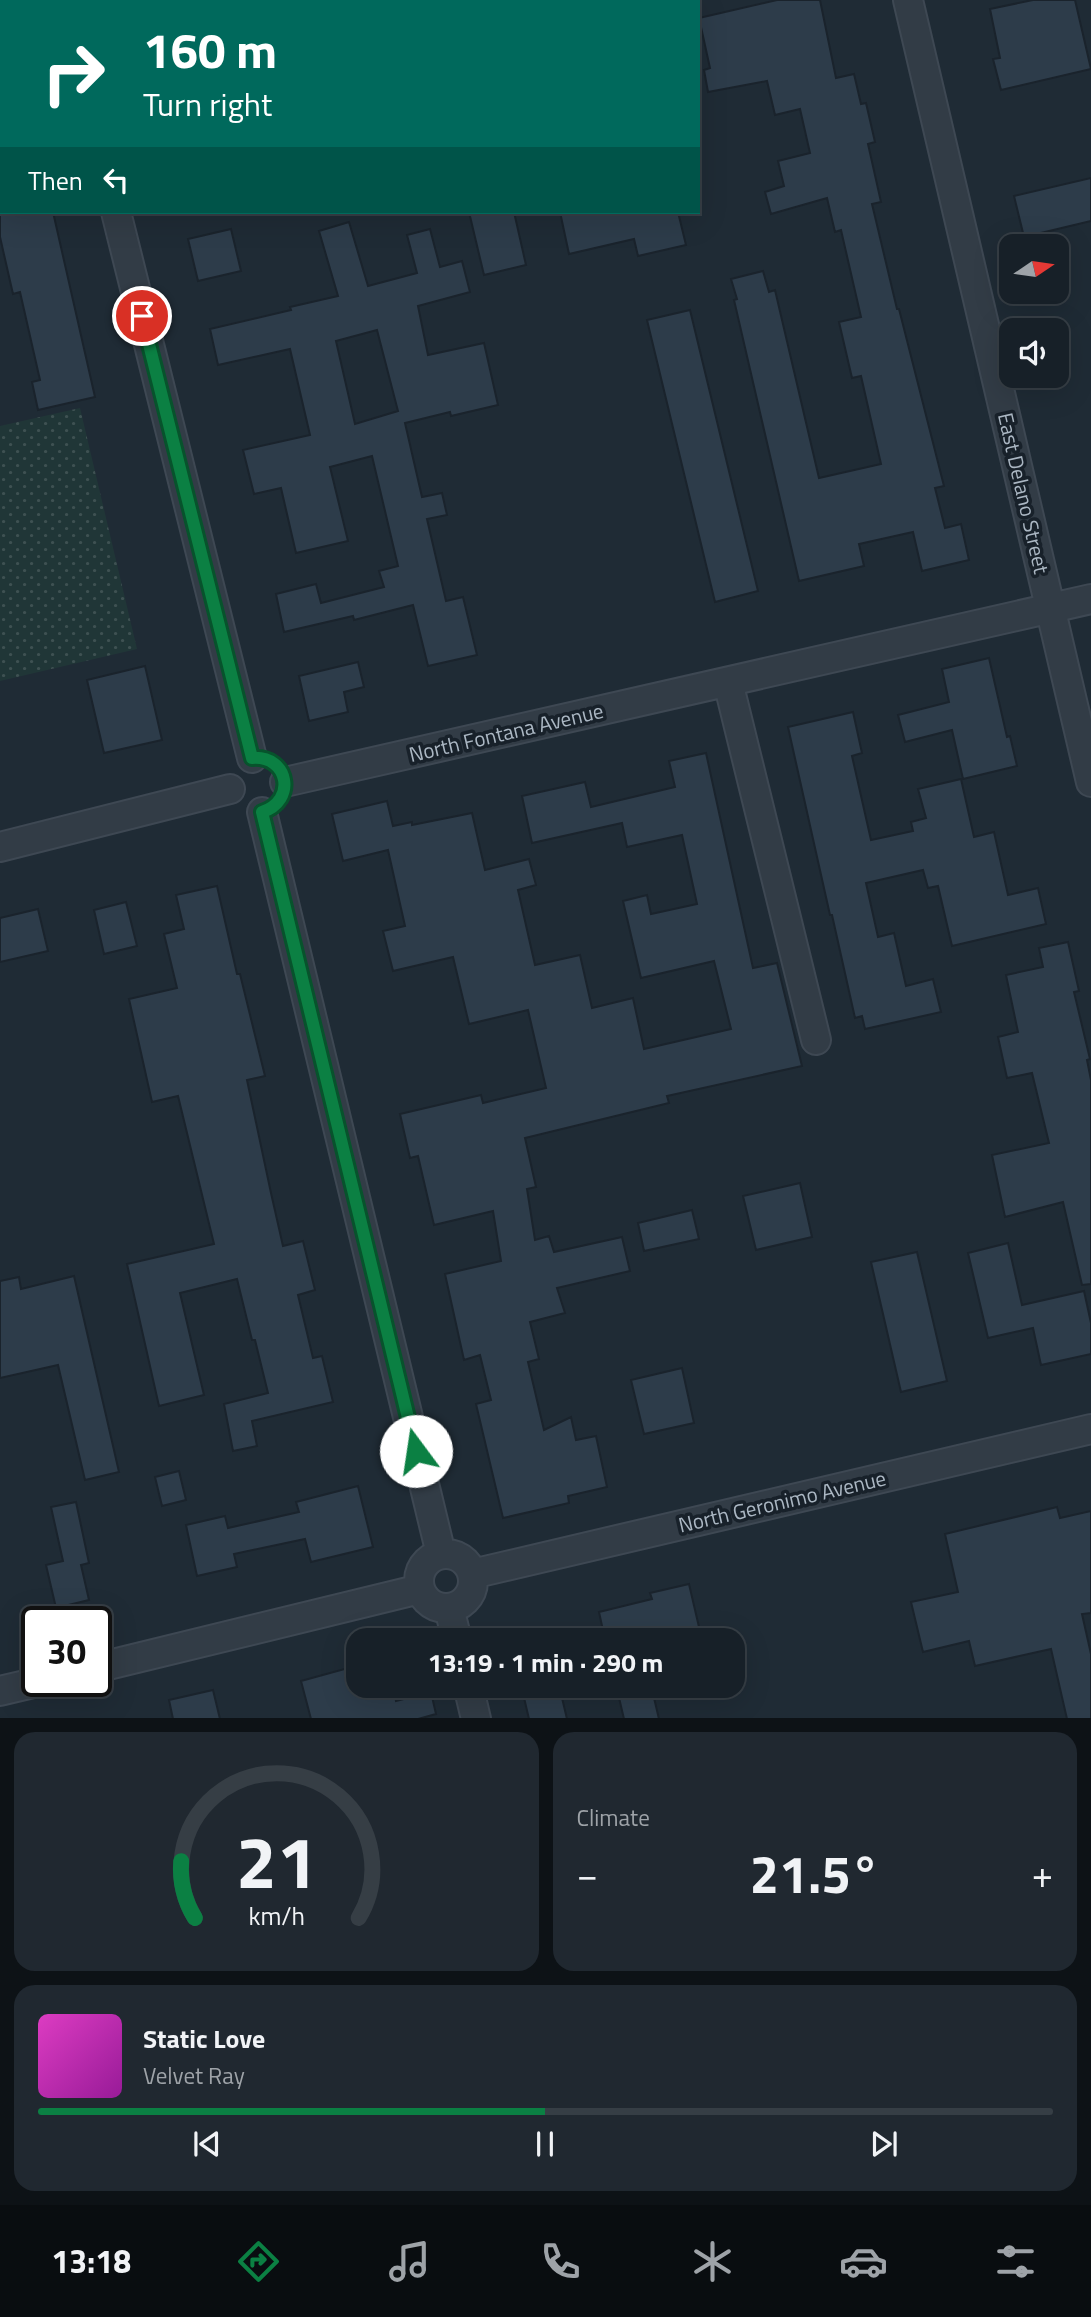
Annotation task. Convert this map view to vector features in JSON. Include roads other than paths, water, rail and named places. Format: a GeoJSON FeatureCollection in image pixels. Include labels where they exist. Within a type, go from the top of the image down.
{"type":"FeatureCollection","features":[{"type":"Feature","properties":{"kind":"street","name":"East Delano Street"},"geometry":{"type":"LineString","coordinates":[[908,0],[1091,782]]}},
{"type":"Feature","properties":{"kind":"street"},"geometry":{"type":"LineString","coordinates":[[117,214],[252,758]]}},
{"type":"Feature","properties":{"kind":"street","name":"North Fontana Avenue"},"geometry":{"type":"LineString","coordinates":[[285,782],[1091,599]]}},
{"type":"Feature","properties":{"kind":"street"},"geometry":{"type":"LineString","coordinates":[[728,682],[816,1040]]}},
{"type":"Feature","properties":{"kind":"street"},"geometry":{"type":"LineString","coordinates":[[252,758],[271,760],[278,767],[285,782],[284,792],[277,804],[262,812],[252,813],[243,809],[233,799],[230,789],[230,777],[237,765],[252,758]]}},
{"type":"Feature","properties":{"kind":"street"},"geometry":{"type":"LineString","coordinates":[[0,847],[230,789]]}},
{"type":"Feature","properties":{"kind":"street"},"geometry":{"type":"LineString","coordinates":[[262,812],[441,1554]]}},
{"type":"Feature","properties":{"kind":"street","name":"North Geronimo Avenue"},"geometry":{"type":"LineString","coordinates":[[472,1574],[1091,1429]]}},
{"type":"Feature","properties":{"kind":"street"},"geometry":{"type":"LineString","coordinates":[[450,1553],[460,1557],[472,1574],[472,1590],[465,1601],[449,1608],[432,1604],[420,1589],[419,1580],[424,1566],[430,1559],[441,1554],[450,1553]]}},
{"type":"Feature","properties":{"kind":"street"},"geometry":{"type":"LineString","coordinates":[[112,1664],[420,1589]]}},
{"type":"Feature","properties":{"kind":"street"},"geometry":{"type":"LineString","coordinates":[[449,1608],[454,1628]]}},
{"type":"Feature","properties":{"kind":"street"},"geometry":{"type":"LineString","coordinates":[[0,1691],[21,1686]]}},
{"type":"Feature","properties":{"kind":"street"},"geometry":{"type":"LineString","coordinates":[[471,1698],[475,1718]]}}]}
